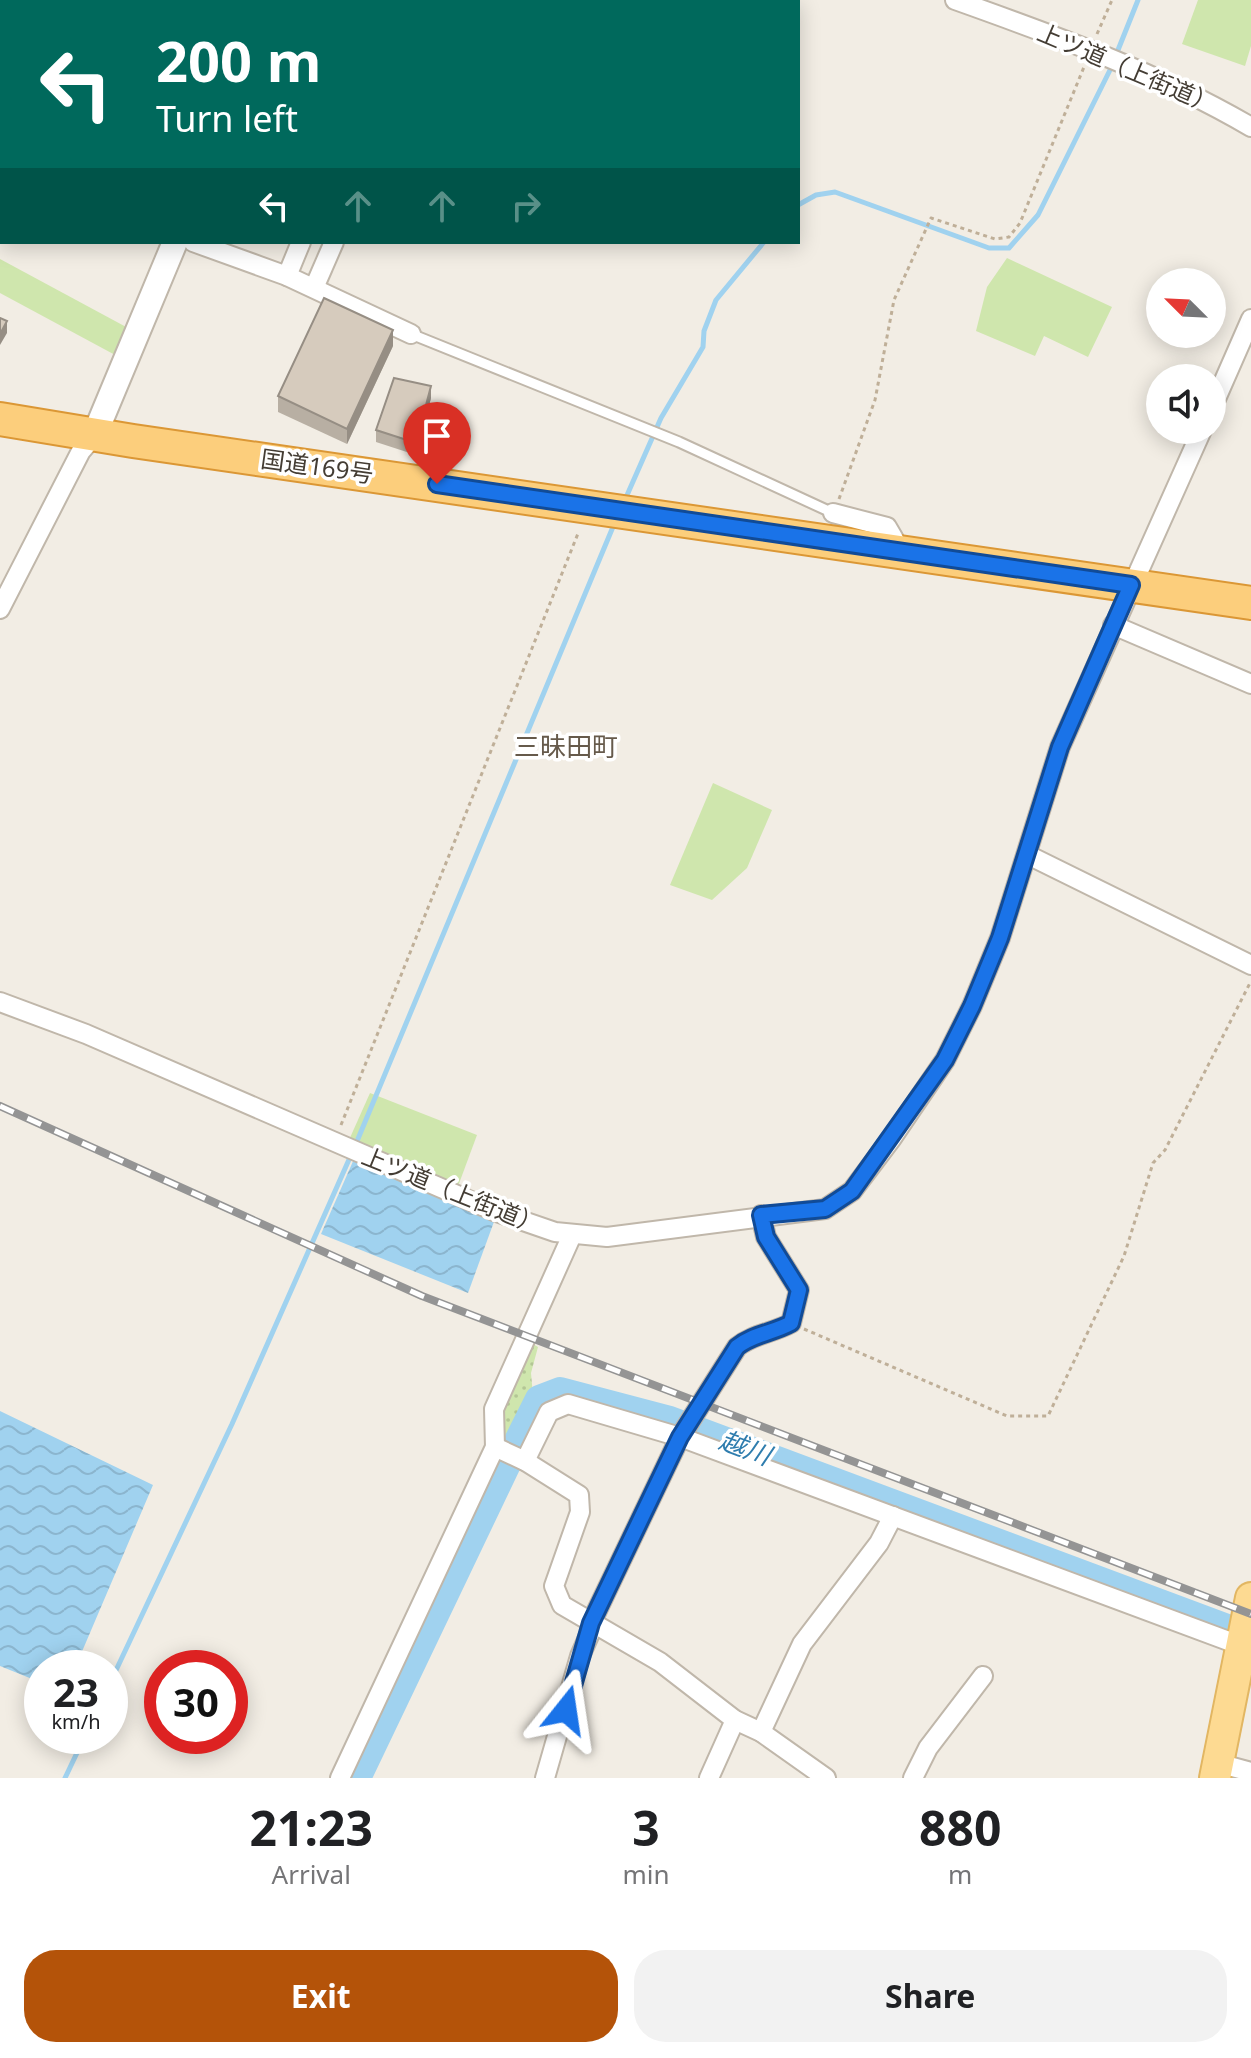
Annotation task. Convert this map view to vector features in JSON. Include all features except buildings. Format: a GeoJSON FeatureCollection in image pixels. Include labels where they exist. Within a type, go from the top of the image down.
{"type":"FeatureCollection","features":[{"type":"Feature","properties":{"kind":"highway","name":"国道169号"},"geometry":{"type":"LineString","coordinates":[[0,419],[94,436],[590,505],[1251,603]]}},
{"type":"Feature","properties":{"kind":"main road"},"geometry":{"type":"LineString","coordinates":[[1216,1770],[1246,1627]]}},
{"type":"Feature","properties":{"kind":"street","name":"上ツ道（上街道）"},"geometry":{"type":"LineString","coordinates":[[955,0],[1091,50],[1206,101],[1251,127]]}},
{"type":"Feature","properties":{"kind":"street"},"geometry":{"type":"LineString","coordinates":[[0,609],[81,451],[94,436],[174,244]]}},
{"type":"Feature","properties":{"kind":"street"},"geometry":{"type":"LineString","coordinates":[[199,244],[287,276],[411,334]]}},
{"type":"Feature","properties":{"kind":"street"},"geometry":{"type":"LineString","coordinates":[[287,276],[300,244]]}},
{"type":"Feature","properties":{"kind":"street"},"geometry":{"type":"LineString","coordinates":[[314,288],[333,244]]}},
{"type":"Feature","properties":{"kind":"street"},"geometry":{"type":"LineString","coordinates":[[1226,376],[1251,319]]}},
{"type":"Feature","properties":{"kind":"street","name":"上ツ道（上街道）"},"geometry":{"type":"LineString","coordinates":[[0,1002],[86,1034],[494,1211],[572,1235],[607,1237],[825,1209],[852,1191],[892,1138],[945,1060],[972,1006],[1028,855],[1060,747],[1196,444]]}},
{"type":"Feature","properties":{"kind":"street"},"geometry":{"type":"LineString","coordinates":[[833,513],[887,527],[894,539],[892,551]]}},
{"type":"Feature","properties":{"kind":"street"},"geometry":{"type":"LineString","coordinates":[[1113,625],[1251,684]]}},
{"type":"Feature","properties":{"kind":"street"},"geometry":{"type":"LineString","coordinates":[[1028,855],[1251,965]]}},
{"type":"Feature","properties":{"kind":"street"},"geometry":{"type":"LineString","coordinates":[[545,1778],[580,1656],[593,1623],[680,1437],[737,1347],[749,1337],[771,1334],[791,1323],[799,1290],[766,1237],[761,1215]]}},
{"type":"Feature","properties":{"kind":"street"},"geometry":{"type":"LineString","coordinates":[[340,1778],[495,1447],[494,1409],[572,1235]]}},
{"type":"Feature","properties":{"kind":"street"},"geometry":{"type":"LineString","coordinates":[[525,1461],[549,1412],[568,1404],[680,1437],[893,1516],[1246,1627]]}},
{"type":"Feature","properties":{"kind":"street"},"geometry":{"type":"LineString","coordinates":[[495,1447],[525,1461],[579,1495],[580,1512],[554,1586],[562,1605],[660,1662],[735,1720],[761,1732],[826,1778]]}},
{"type":"Feature","properties":{"kind":"street"},"geometry":{"type":"LineString","coordinates":[[761,1732],[802,1644],[879,1543],[893,1516]]}},
{"type":"Feature","properties":{"kind":"street"},"geometry":{"type":"LineString","coordinates":[[913,1778],[928,1748],[983,1676]]}},
{"type":"Feature","properties":{"kind":"street"},"geometry":{"type":"LineString","coordinates":[[709,1778],[735,1720]]}},
{"type":"Feature","properties":{"kind":"street"},"geometry":{"type":"LineString","coordinates":[[1216,1770],[1251,1772]]}},
{"type":"Feature","properties":{"kind":"lane"},"geometry":{"type":"LineString","coordinates":[[411,334],[679,442],[833,513]]}},
{"type":"Feature","properties":{"kind":"path"},"geometry":{"type":"LineString","coordinates":[[833,513],[875,400],[894,300],[931,218],[995,239],[1009,237],[1020,223],[1112,0]]}},
{"type":"Feature","properties":{"kind":"path"},"geometry":{"type":"LineString","coordinates":[[334,1143],[590,505]]}},
{"type":"Feature","properties":{"kind":"path"},"geometry":{"type":"LineString","coordinates":[[791,1323],[1007,1416],[1048,1416],[1124,1256],[1153,1163],[1165,1150],[1251,981]]}},
{"type":"Feature","properties":{"kind":"green space"},"geometry":{"type":"Polygon","coordinates":[[[1198,0],[1251,0],[1251,46],[1245,66],[1182,44],[1198,0]]]}},
{"type":"Feature","properties":{"kind":"green space"},"geometry":{"type":"Polygon","coordinates":[[[1007,258],[1112,307],[1088,357],[1044,336],[1035,356],[976,331],[987,287],[1007,258]]]}},
{"type":"Feature","properties":{"kind":"green space"},"geometry":{"type":"Polygon","coordinates":[[[0,259],[128,328],[117,356],[0,293],[0,259]]]}},
{"type":"Feature","properties":{"kind":"green space"},"geometry":{"type":"Polygon","coordinates":[[[713,783],[772,810],[747,868],[712,900],[670,885],[713,783]]]}},
{"type":"Feature","properties":{"kind":"green space"},"geometry":{"type":"Polygon","coordinates":[[[370,1093],[477,1135],[457,1189],[349,1140],[370,1093]]]}},
{"type":"Feature","properties":{"kind":"green space"},"geometry":{"type":"Polygon","coordinates":[[[526,1340],[538,1347],[531,1373],[534,1407],[510,1453],[496,1446],[495,1409],[526,1340]]]}},
{"type":"Feature","properties":{"kind":"water"},"geometry":{"type":"Polygon","coordinates":[[[354,1159],[495,1219],[468,1293],[321,1234],[354,1159]]]}},
{"type":"Feature","properties":{"kind":"water"},"geometry":{"type":"Polygon","coordinates":[[[0,1411],[153,1485],[83,1650],[24,1650],[24,1676],[0,1666],[0,1411]]]}},
{"type":"Feature","properties":{"kind":"waterway"},"geometry":{"type":"LineString","coordinates":[[1116,55],[1138,0]]}},
{"type":"Feature","properties":{"kind":"waterway"},"geometry":{"type":"LineString","coordinates":[[800,204],[816,195],[835,192],[989,248],[1009,248],[1038,215],[1113,64]]}},
{"type":"Feature","properties":{"kind":"waterway"},"geometry":{"type":"LineString","coordinates":[[624,502],[661,418],[703,347],[704,331],[716,300],[762,244]]}},
{"type":"Feature","properties":{"kind":"waterway"},"geometry":{"type":"LineString","coordinates":[[126,1650],[232,1424],[355,1146],[615,522]]}},
{"type":"Feature","properties":{"kind":"waterway","name":"越川"},"geometry":{"type":"LineString","coordinates":[[357,1778],[539,1399],[560,1391],[670,1420],[1251,1637]]}},
{"type":"Feature","properties":{"kind":"waterway"},"geometry":{"type":"LineString","coordinates":[[65,1778],[76,1754]]}},
{"type":"Feature","properties":{"kind":"railway"},"geometry":{"type":"LineString","coordinates":[[0,1106],[422,1296],[1251,1614]]}},
{"type":"Feature","properties":{"kind":"district","name":"三昧田町"},"geometry":{"type":"Point","coordinates":[566,747]}},
{"type":"Feature","properties":{"kind":"route"},"geometry":{"type":"LineString","coordinates":[[437,484],[1131,585],[1060,747],[1000,938],[972,1006],[945,1060],[852,1191],[825,1209],[761,1215],[766,1237],[794,1277],[799,1290],[798,1305],[791,1323],[771,1334],[749,1337],[737,1347],[680,1437],[591,1623],[594,1624],[580,1656],[566,1710]]}}]}
